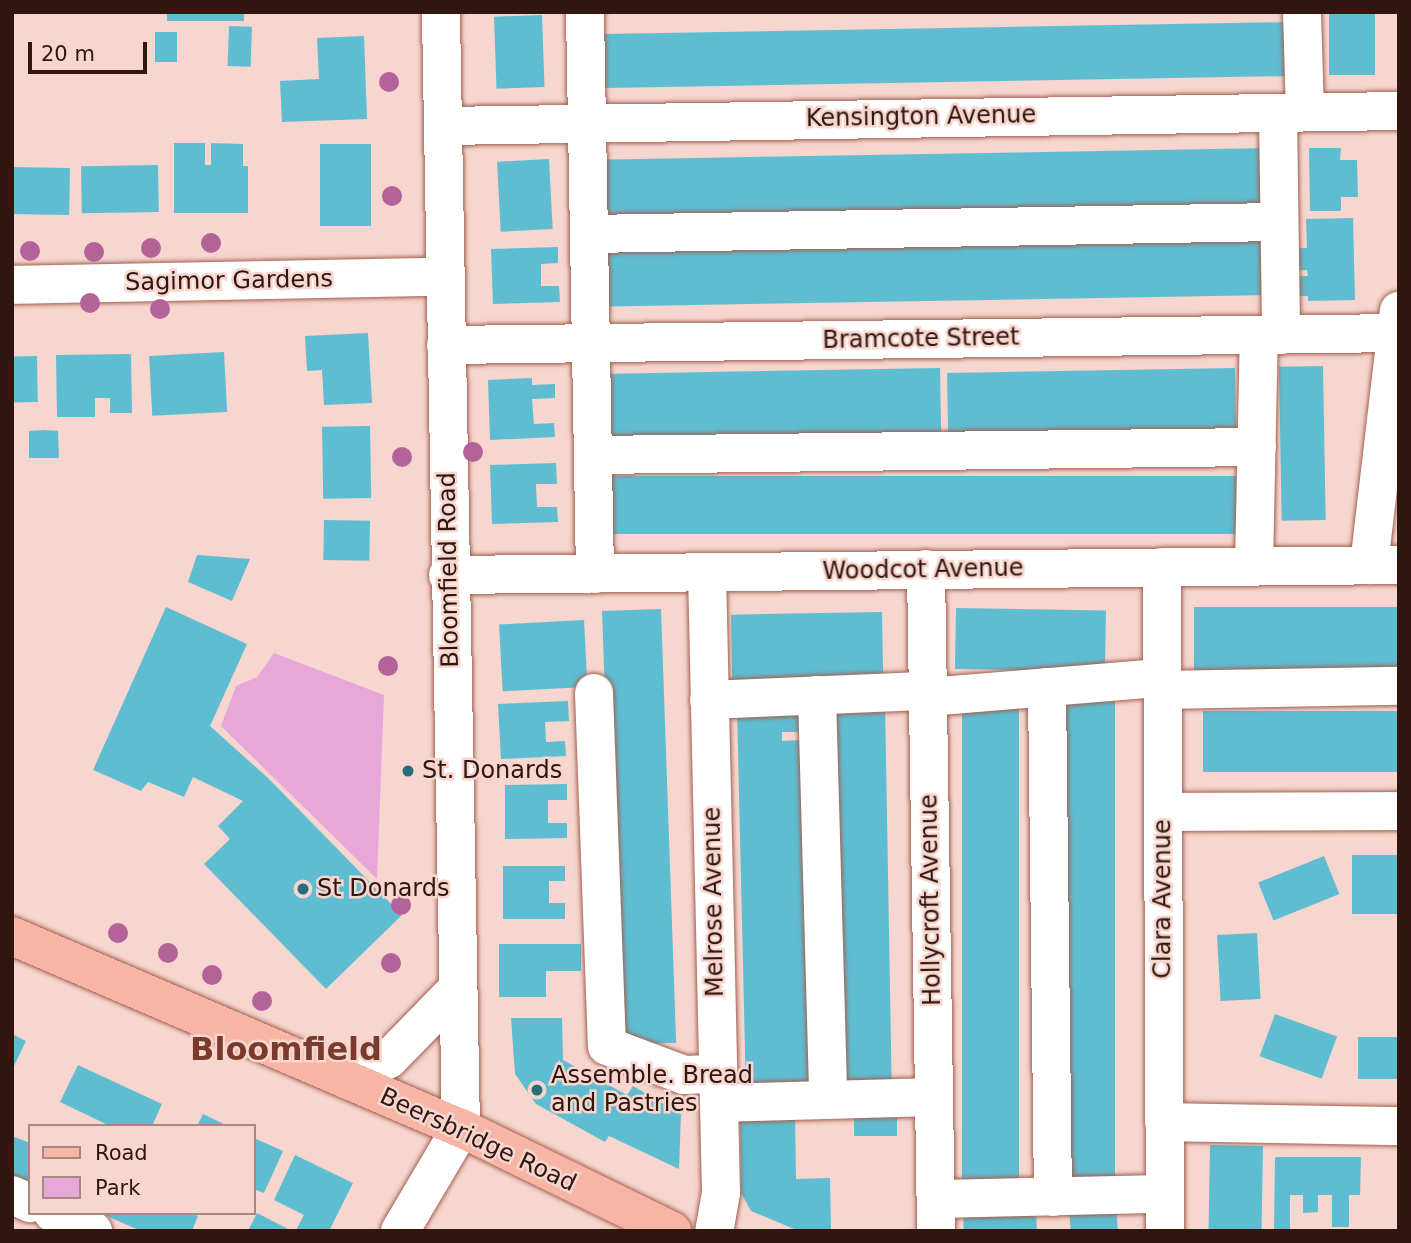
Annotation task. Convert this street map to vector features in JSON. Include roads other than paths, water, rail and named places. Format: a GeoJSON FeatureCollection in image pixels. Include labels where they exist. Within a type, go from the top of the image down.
{"type":"FeatureCollection","features":[{"type":"Feature","properties":{"kind":"main road","name":"Beersbridge Road"},"geometry":{"type":"LineString","coordinates":[[12,936],[461,1128],[672,1231]]}},
{"type":"Feature","properties":{"kind":"street","name":"Bloomfield Road"},"geometry":{"type":"LineString","coordinates":[[441,12],[448,575],[461,1128]]}},
{"type":"Feature","properties":{"kind":"street"},"geometry":{"type":"LineString","coordinates":[[595,574],[585,12],[608,12]]}},
{"type":"Feature","properties":{"kind":"street"},"geometry":{"type":"LineString","coordinates":[[1254,566],[1257,447],[1270,335],[1277,222],[1302,12]]}},
{"type":"Feature","properties":{"kind":"street","name":"Kensington Avenue"},"geometry":{"type":"LineString","coordinates":[[444,126],[585,121],[1399,111]]}},
{"type":"Feature","properties":{"kind":"street"},"geometry":{"type":"LineString","coordinates":[[589,234],[1277,222]]}},
{"type":"Feature","properties":{"kind":"street","name":"Sagimor Gardens"},"geometry":{"type":"LineString","coordinates":[[12,285],[445,277]]}},
{"type":"Feature","properties":{"kind":"street"},"geometry":{"type":"LineString","coordinates":[[1384,565],[1398,322]]}},
{"type":"Feature","properties":{"kind":"street","name":"Bramcote Street"},"geometry":{"type":"LineString","coordinates":[[446,345],[1270,335],[1398,322]]}},
{"type":"Feature","properties":{"kind":"street"},"geometry":{"type":"LineString","coordinates":[[593,455],[1257,447]]}},
{"type":"Feature","properties":{"kind":"street","name":"Woodcot Avenue"},"geometry":{"type":"LineString","coordinates":[[448,575],[1384,565]]}},
{"type":"Feature","properties":{"kind":"street","name":"Clara Avenue"},"geometry":{"type":"LineString","coordinates":[[1162,567],[1165,1231]]}},
{"type":"Feature","properties":{"kind":"street","name":"Hollycroft Avenue"},"geometry":{"type":"LineString","coordinates":[[926,569],[936,1215]]}},
{"type":"Feature","properties":{"kind":"street","name":"Melrose Avenue"},"geometry":{"type":"LineString","coordinates":[[707,572],[722,1193],[715,1231]]}},
{"type":"Feature","properties":{"kind":"street"},"geometry":{"type":"LineString","coordinates":[[709,700],[1161,684],[1399,686]]}},
{"type":"Feature","properties":{"kind":"street"},"geometry":{"type":"LineString","coordinates":[[1047,687],[1053,1198]]}},
{"type":"Feature","properties":{"kind":"street"},"geometry":{"type":"LineString","coordinates":[[594,693],[607,1046],[718,1089],[828,1100],[934,1097]]}},
{"type":"Feature","properties":{"kind":"street"},"geometry":{"type":"LineString","coordinates":[[817,695],[828,1100]]}},
{"type":"Feature","properties":{"kind":"street"},"geometry":{"type":"LineString","coordinates":[[1163,812],[1399,811]]}},
{"type":"Feature","properties":{"kind":"street"},"geometry":{"type":"LineString","coordinates":[[348,1080],[389,1059],[456,990]]}},
{"type":"Feature","properties":{"kind":"street"},"geometry":{"type":"LineString","coordinates":[[1164,1122],[1399,1126]]}},
{"type":"Feature","properties":{"kind":"street"},"geometry":{"type":"LineString","coordinates":[[400,1231],[461,1128]]}},
{"type":"Feature","properties":{"kind":"street"},"geometry":{"type":"LineString","coordinates":[[936,1215],[1053,1198],[1165,1194]]}},
{"type":"Feature","properties":{"kind":"street"},"geometry":{"type":"LineString","coordinates":[[12,1195],[28,1202]]}},
{"type":"Feature","properties":{"kind":"street"},"geometry":{"type":"LineString","coordinates":[[57,1215],[93,1231]]}},
{"type":"Feature","properties":{"kind":"place","name":"St. Donards"},"geometry":{"type":"Point","coordinates":[408,771]}},
{"type":"Feature","properties":{"kind":"place","name":"St Donards"},"geometry":{"type":"Point","coordinates":[303,889]}},
{"type":"Feature","properties":{"kind":"place","name":"Assemble. Bread and Pastries"},"geometry":{"type":"Point","coordinates":[537,1090]}},
{"type":"Feature","properties":{"kind":"district","name":"Bloomfield"},"geometry":{"type":"Point","coordinates":[286,1049]}}]}
